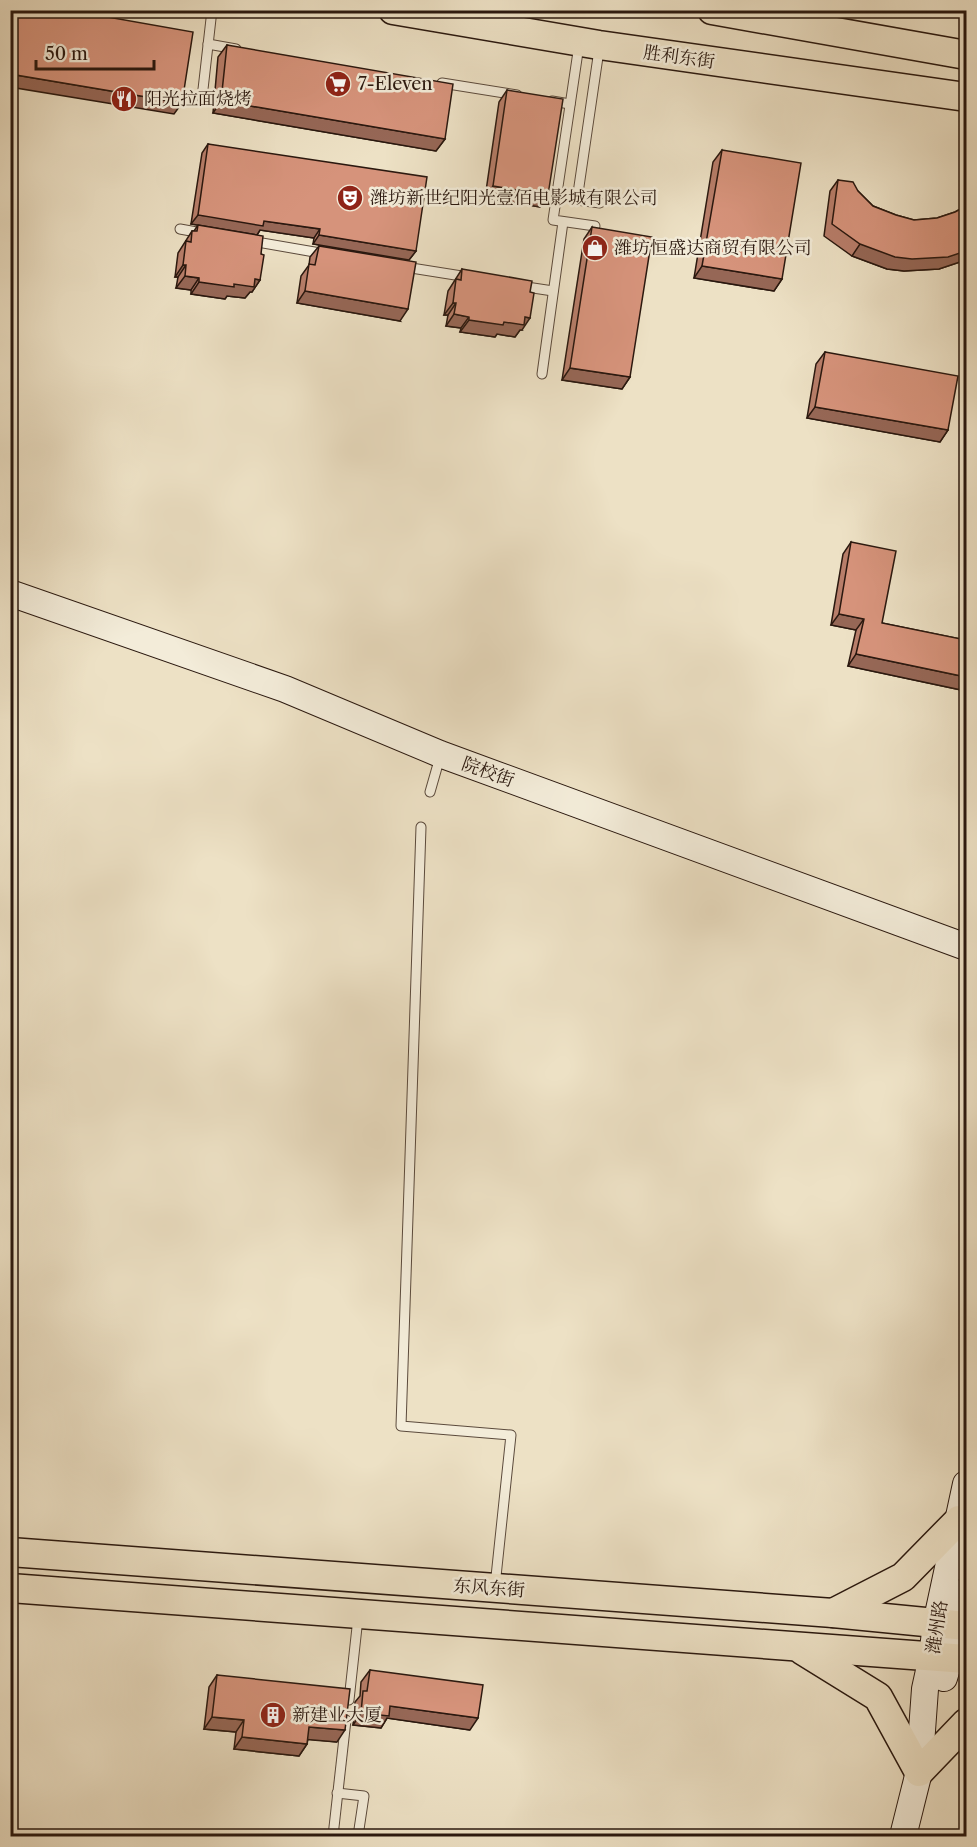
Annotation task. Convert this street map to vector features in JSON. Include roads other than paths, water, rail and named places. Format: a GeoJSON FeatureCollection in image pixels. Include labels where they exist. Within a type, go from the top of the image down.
{"type":"FeatureCollection","features":[{"type":"Feature","properties":{"kind":"main road","name":"胜利东街"},"geometry":{"type":"LineString","coordinates":[[393,10],[589,44],[966,97]]}},
{"type":"Feature","properties":{"kind":"main road"},"geometry":{"type":"LineString","coordinates":[[712,10],[966,55]]}},
{"type":"Feature","properties":{"kind":"main road"},"geometry":{"type":"LineString","coordinates":[[833,1614],[903,1576],[958,1520]]}},
{"type":"Feature","properties":{"kind":"main road","name":"东风东街"},"geometry":{"type":"LineString","coordinates":[[10,1552],[954,1625]]}},
{"type":"Feature","properties":{"kind":"main road","name":"东风东街"},"geometry":{"type":"LineString","coordinates":[[10,1588],[950,1658]]}},
{"type":"Feature","properties":{"kind":"main road"},"geometry":{"type":"LineString","coordinates":[[798,1647],[878,1697],[919,1772],[966,1723]]}},
{"type":"Feature","properties":{"kind":"street","name":"院校街"},"geometry":{"type":"LineString","coordinates":[[10,593],[285,689],[440,754],[966,947]]}},
{"type":"Feature","properties":{"kind":"street","name":"潍州路"},"geometry":{"type":"LineString","coordinates":[[903,1836],[919,1772],[925,1689],[950,1658],[954,1625],[958,1520],[966,1484]]}},
{"type":"Feature","properties":{"kind":"street","name":"潍州路"},"geometry":{"type":"LineString","coordinates":[[954,1625],[966,1591]]}},
{"type":"Feature","properties":{"kind":"lane"},"geometry":{"type":"LineString","coordinates":[[202,98],[212,10]]}},
{"type":"Feature","properties":{"kind":"lane"},"geometry":{"type":"LineString","coordinates":[[208,44],[243,50]]}},
{"type":"Feature","properties":{"kind":"lane"},"geometry":{"type":"LineString","coordinates":[[589,44],[570,104],[553,220],[595,226]]}},
{"type":"Feature","properties":{"kind":"lane"},"geometry":{"type":"LineString","coordinates":[[589,44],[578,200],[600,203]]}},
{"type":"Feature","properties":{"kind":"lane"},"geometry":{"type":"LineString","coordinates":[[428,81],[523,96]]}},
{"type":"Feature","properties":{"kind":"lane"},"geometry":{"type":"LineString","coordinates":[[546,100],[570,104]]}},
{"type":"Feature","properties":{"kind":"lane"},"geometry":{"type":"LineString","coordinates":[[542,374],[563,222]]}},
{"type":"Feature","properties":{"kind":"lane"},"geometry":{"type":"LineString","coordinates":[[180,229],[215,235]]}},
{"type":"Feature","properties":{"kind":"lane"},"geometry":{"type":"LineString","coordinates":[[238,239],[332,254]]}},
{"type":"Feature","properties":{"kind":"lane"},"geometry":{"type":"LineString","coordinates":[[390,264],[483,280]]}},
{"type":"Feature","properties":{"kind":"lane"},"geometry":{"type":"LineString","coordinates":[[507,284],[553,291]]}},
{"type":"Feature","properties":{"kind":"lane"},"geometry":{"type":"LineString","coordinates":[[430,792],[440,754]]}},
{"type":"Feature","properties":{"kind":"lane"},"geometry":{"type":"LineString","coordinates":[[421,827],[402,1426],[511,1435],[495,1588]]}},
{"type":"Feature","properties":{"kind":"lane"},"geometry":{"type":"LineString","coordinates":[[333,1836],[359,1615]]}},
{"type":"Feature","properties":{"kind":"lane"},"geometry":{"type":"LineString","coordinates":[[337,1793],[364,1796],[358,1836]]}},
{"type":"Feature","properties":{"kind":"place","name":"7-Eleven"},"geometry":{"type":"Point","coordinates":[338,84]}},
{"type":"Feature","properties":{"kind":"place","name":"阳光拉面烧烤"},"geometry":{"type":"Point","coordinates":[124,99]}},
{"type":"Feature","properties":{"kind":"place","name":"潍坊新世纪阳光壹佰电影城有限公司"},"geometry":{"type":"Point","coordinates":[350,198]}},
{"type":"Feature","properties":{"kind":"place","name":"潍坊恒盛达商贸有限公司"},"geometry":{"type":"Point","coordinates":[595,248]}},
{"type":"Feature","properties":{"kind":"place","name":"新建业大厦"},"geometry":{"type":"Point","coordinates":[273,1715]}}]}
